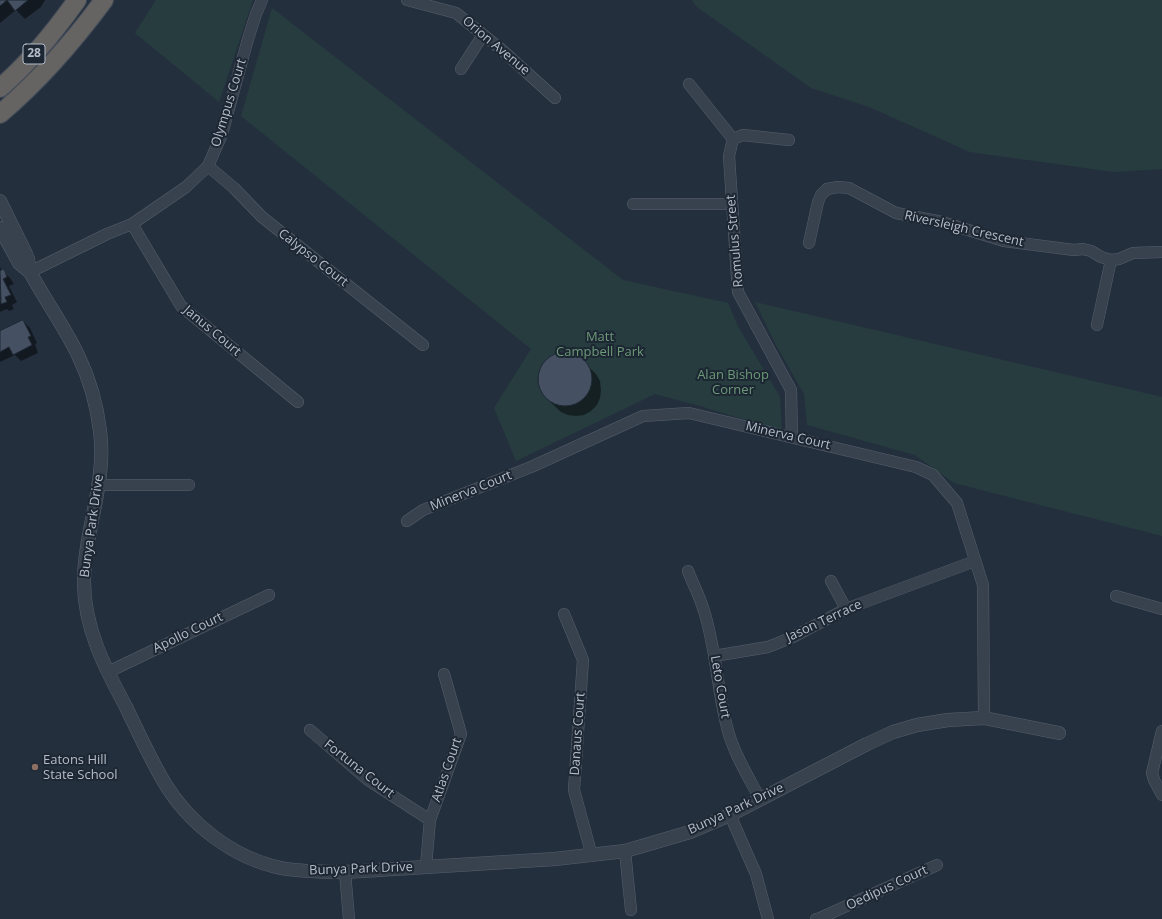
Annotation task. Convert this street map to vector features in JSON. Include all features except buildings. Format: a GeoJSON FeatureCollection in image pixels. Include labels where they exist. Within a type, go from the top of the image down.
{"type":"FeatureCollection","features":[{"type":"Feature","properties":{"kind":"highway","name":"28"},"geometry":{"type":"LineString","coordinates":[[0,88],[18,71],[48,38],[78,0]]}},
{"type":"Feature","properties":{"kind":"highway","name":"28"},"geometry":{"type":"LineString","coordinates":[[0,114],[53,64],[104,0]]}},
{"type":"Feature","properties":{"kind":"street","name":"Olympus Court"},"geometry":{"type":"LineString","coordinates":[[30,272],[106,234],[132,224],[186,187],[208,166],[222,134],[248,39],[262,0]]}},
{"type":"Feature","properties":{"kind":"street","name":"Orion Avenue"},"geometry":{"type":"LineString","coordinates":[[407,0],[456,13],[555,98]]}},
{"type":"Feature","properties":{"kind":"street"},"geometry":{"type":"LineString","coordinates":[[460,69],[483,35]]}},
{"type":"Feature","properties":{"kind":"street"},"geometry":{"type":"LineString","coordinates":[[689,84],[733,139],[743,135],[789,140]]}},
{"type":"Feature","properties":{"kind":"street","name":"Romulus Street"},"geometry":{"type":"LineString","coordinates":[[733,139],[729,156],[738,292],[790,390],[792,437]]}},
{"type":"Feature","properties":{"kind":"street","name":"Calypso Court"},"geometry":{"type":"LineString","coordinates":[[208,166],[234,188],[262,217],[423,345]]}},
{"type":"Feature","properties":{"kind":"street","name":"Riversleigh Crescent"},"geometry":{"type":"LineString","coordinates":[[809,243],[818,202],[821,195],[827,189],[838,187],[849,188],[896,213],[942,222],[1004,241],[1091,251],[1101,257],[1111,260]]}},
{"type":"Feature","properties":{"kind":"street","name":"Bunya Park Drive"},"geometry":{"type":"LineString","coordinates":[[0,201],[28,260],[30,272]]}},
{"type":"Feature","properties":{"kind":"street"},"geometry":{"type":"LineString","coordinates":[[633,204],[731,204]]}},
{"type":"Feature","properties":{"kind":"street","name":"Janus Court"},"geometry":{"type":"LineString","coordinates":[[132,224],[182,306],[298,402]]}},
{"type":"Feature","properties":{"kind":"street","name":"Bunya Park Drive"},"geometry":{"type":"LineString","coordinates":[[0,228],[19,263],[30,272],[78,355],[87,376],[95,404],[100,432],[101,460],[99,485],[88,541],[84,582],[85,607],[92,634],[108,672],[164,782],[185,810],[204,829],[236,851],[264,864],[280,868],[345,872],[555,859],[625,852],[690,832],[730,815],[866,744],[893,732],[918,725],[948,720],[984,718],[1059,733]]}},
{"type":"Feature","properties":{"kind":"street"},"geometry":{"type":"LineString","coordinates":[[1097,325],[1111,260],[1119,259],[1133,253],[1162,252]]}},
{"type":"Feature","properties":{"kind":"street","name":"Minerva Court"},"geometry":{"type":"LineString","coordinates":[[407,521],[423,510],[531,467],[643,416],[689,413],[916,467],[933,475],[957,503],[983,585],[984,718]]}},
{"type":"Feature","properties":{"kind":"street"},"geometry":{"type":"LineString","coordinates":[[99,485],[189,485]]}},
{"type":"Feature","properties":{"kind":"street","name":"Jason Terrace"},"geometry":{"type":"LineString","coordinates":[[714,656],[768,647],[793,637],[846,609],[975,561]]}},
{"type":"Feature","properties":{"kind":"street","name":"Leto Court"},"geometry":{"type":"LineString","coordinates":[[688,571],[704,611],[727,728],[734,748],[760,799]]}},
{"type":"Feature","properties":{"kind":"street"},"geometry":{"type":"LineString","coordinates":[[831,581],[846,609]]}},
{"type":"Feature","properties":{"kind":"street","name":"Apollo Court"},"geometry":{"type":"LineString","coordinates":[[108,672],[269,595]]}},
{"type":"Feature","properties":{"kind":"street"},"geometry":{"type":"LineString","coordinates":[[1116,596],[1162,609]]}},
{"type":"Feature","properties":{"kind":"street","name":"Danaus Court"},"geometry":{"type":"LineString","coordinates":[[564,614],[582,660],[574,790],[592,856]]}},
{"type":"Feature","properties":{"kind":"street","name":"Atlas Court"},"geometry":{"type":"LineString","coordinates":[[426,866],[430,820],[461,734],[444,674]]}},
{"type":"Feature","properties":{"kind":"street","name":"Fortuna Court"},"geometry":{"type":"LineString","coordinates":[[310,730],[368,780],[430,820]]}},
{"type":"Feature","properties":{"kind":"street"},"geometry":{"type":"LineString","coordinates":[[1162,731],[1152,773],[1162,795]]}},
{"type":"Feature","properties":{"kind":"street"},"geometry":{"type":"LineString","coordinates":[[730,815],[756,874],[768,919]]}},
{"type":"Feature","properties":{"kind":"street"},"geometry":{"type":"LineString","coordinates":[[625,852],[631,910]]}},
{"type":"Feature","properties":{"kind":"street","name":"Oedipus Court"},"geometry":{"type":"LineString","coordinates":[[816,919],[937,865]]}},
{"type":"Feature","properties":{"kind":"street"},"geometry":{"type":"LineString","coordinates":[[345,872],[349,919]]}},
{"type":"Feature","properties":{"kind":"green space"},"geometry":{"type":"Polygon","coordinates":[[[156,0],[253,0],[219,102],[135,33],[156,0]]]}},
{"type":"Feature","properties":{"kind":"green space"},"geometry":{"type":"Polygon","coordinates":[[[692,0],[1162,0],[1162,169],[1114,172],[970,152],[869,107],[811,88],[697,7],[692,0]]]}},
{"type":"Feature","properties":{"kind":"green space","name":"Matt Campbell Park"},"geometry":{"type":"Polygon","coordinates":[[[272,8],[623,280],[728,303],[739,328],[780,397],[782,431],[655,394],[516,461],[494,408],[531,349],[241,116],[272,8]]]}},
{"type":"Feature","properties":{"kind":"green space"},"geometry":{"type":"Polygon","coordinates":[[[755,302],[1162,397],[1162,536],[954,483],[915,455],[807,425],[804,394],[776,345],[755,302]]]}},
{"type":"Feature","properties":{"kind":"place","name":"Eatons Hill State School"},"geometry":{"type":"Point","coordinates":[35,767]}},
{"type":"Feature","properties":{"kind":"park label","name":"Alan Bishop Corner"},"geometry":{"type":"Point","coordinates":[733,382]}}]}
